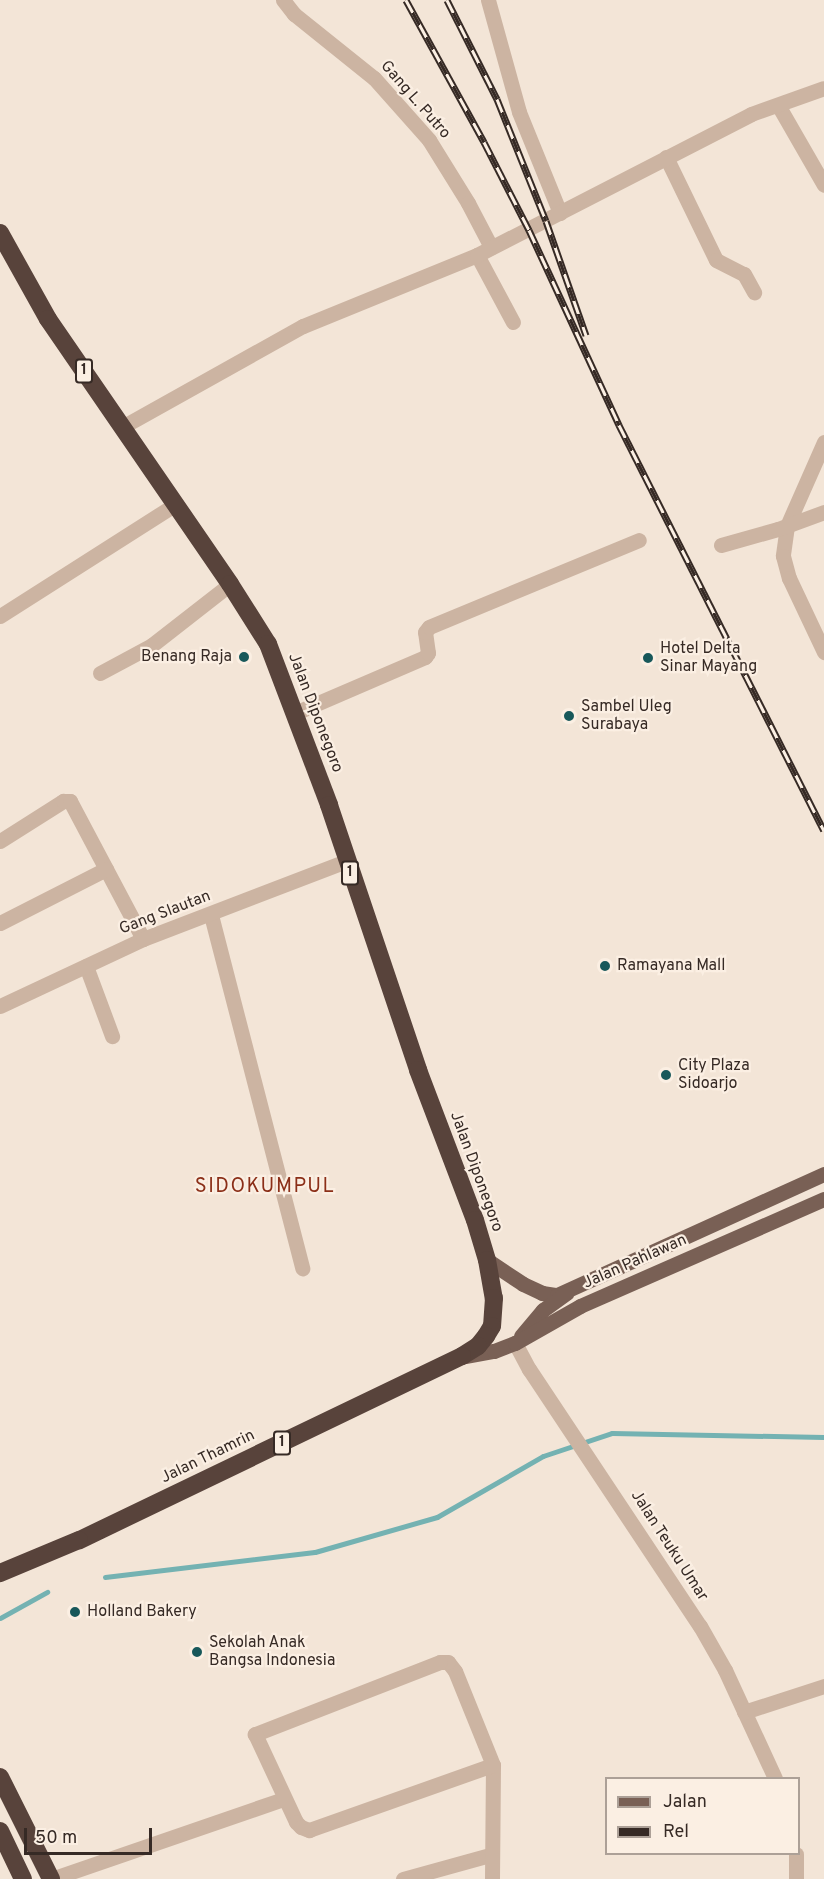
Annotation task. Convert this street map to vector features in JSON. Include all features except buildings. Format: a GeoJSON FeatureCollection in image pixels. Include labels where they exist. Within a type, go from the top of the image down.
{"type":"FeatureCollection","features":[{"type":"Feature","properties":{"kind":"highway","name":"Jalan Diponegoro"},"geometry":{"type":"LineString","coordinates":[[0,233],[48,319],[176,504],[268,644],[329,805],[417,1070],[487,1260]]}},
{"type":"Feature","properties":{"kind":"highway","name":"Jalan Thamrin"},"geometry":{"type":"LineString","coordinates":[[0,1573],[79,1540],[462,1356],[478,1346],[492,1326],[494,1298],[487,1260]]}},
{"type":"Feature","properties":{"kind":"highway"},"geometry":{"type":"LineString","coordinates":[[0,1777],[51,1879]]}},
{"type":"Feature","properties":{"kind":"highway"},"geometry":{"type":"LineString","coordinates":[[0,1831],[23,1879]]}},
{"type":"Feature","properties":{"kind":"main road","name":"Jalan Pahlawan"},"geometry":{"type":"LineString","coordinates":[[487,1260],[523,1284],[542,1293],[557,1295],[824,1174]]}},
{"type":"Feature","properties":{"kind":"main road","name":"Jalan Pahlawan"},"geometry":{"type":"LineString","coordinates":[[462,1356],[494,1352],[515,1343],[580,1306],[824,1199]]}},
{"type":"Feature","properties":{"kind":"main road"},"geometry":{"type":"LineString","coordinates":[[515,1343],[543,1310],[572,1289]]}},
{"type":"Feature","properties":{"kind":"street","name":"Gang L. Putro"},"geometry":{"type":"LineString","coordinates":[[283,0],[294,14],[374,78],[429,140],[468,203],[484,251],[513,322]]}},
{"type":"Feature","properties":{"kind":"street"},"geometry":{"type":"LineString","coordinates":[[488,0],[519,112],[560,213]]}},
{"type":"Feature","properties":{"kind":"street"},"geometry":{"type":"LineString","coordinates":[[122,427],[303,326],[484,251],[751,114],[824,88]]}},
{"type":"Feature","properties":{"kind":"street"},"geometry":{"type":"LineString","coordinates":[[778,105],[824,185]]}},
{"type":"Feature","properties":{"kind":"street"},"geometry":{"type":"LineString","coordinates":[[666,157],[716,260],[744,274],[754,292]]}},
{"type":"Feature","properties":{"kind":"street"},"geometry":{"type":"LineString","coordinates":[[824,442],[783,528],[783,556],[789,578],[824,652]]}},
{"type":"Feature","properties":{"kind":"street"},"geometry":{"type":"LineString","coordinates":[[0,616],[176,504]]}},
{"type":"Feature","properties":{"kind":"street"},"geometry":{"type":"LineString","coordinates":[[721,545],[783,528],[824,512]]}},
{"type":"Feature","properties":{"kind":"street"},"geometry":{"type":"LineString","coordinates":[[295,713],[425,657],[428,653],[425,632],[429,627],[639,540]]}},
{"type":"Feature","properties":{"kind":"street"},"geometry":{"type":"LineString","coordinates":[[100,673],[152,645],[230,584]]}},
{"type":"Feature","properties":{"kind":"street"},"geometry":{"type":"LineString","coordinates":[[0,841],[63,801],[70,801],[143,939]]}},
{"type":"Feature","properties":{"kind":"street","name":"Gang Slautan"},"geometry":{"type":"LineString","coordinates":[[0,1006],[143,939],[211,915],[346,861]]}},
{"type":"Feature","properties":{"kind":"street"},"geometry":{"type":"LineString","coordinates":[[0,923],[106,869]]}},
{"type":"Feature","properties":{"kind":"street"},"geometry":{"type":"LineString","coordinates":[[211,915],[302,1268]]}},
{"type":"Feature","properties":{"kind":"street"},"geometry":{"type":"LineString","coordinates":[[86,966],[112,1036]]}},
{"type":"Feature","properties":{"kind":"street","name":"Jalan Teuku Umar"},"geometry":{"type":"LineString","coordinates":[[515,1343],[528,1369],[700,1626],[774,1777]]}},
{"type":"Feature","properties":{"kind":"street"},"geometry":{"type":"LineString","coordinates":[[492,1879],[490,1855],[493,1765],[455,1671],[448,1662],[440,1662],[255,1734],[283,1799],[301,1827],[309,1830],[493,1765]]}},
{"type":"Feature","properties":{"kind":"street"},"geometry":{"type":"LineString","coordinates":[[744,1712],[824,1686]]}},
{"type":"Feature","properties":{"kind":"street"},"geometry":{"type":"LineString","coordinates":[[51,1879],[283,1799]]}},
{"type":"Feature","properties":{"kind":"street"},"geometry":{"type":"LineString","coordinates":[[403,1879],[490,1855]]}},
{"type":"Feature","properties":{"kind":"street"},"geometry":{"type":"LineString","coordinates":[[796,1855],[796,1879]]}},
{"type":"Feature","properties":{"kind":"waterway"},"geometry":{"type":"LineString","coordinates":[[105,1577],[315,1552],[437,1517],[543,1456],[612,1433],[824,1437]]}},
{"type":"Feature","properties":{"kind":"waterway"},"geometry":{"type":"LineString","coordinates":[[0,1618],[47,1592]]}},
{"type":"Feature","properties":{"kind":"railway"},"geometry":{"type":"LineString","coordinates":[[406,0],[484,142],[529,230],[619,425],[824,830]]}},
{"type":"Feature","properties":{"kind":"railway"},"geometry":{"type":"LineString","coordinates":[[447,0],[497,99],[546,221],[586,335]]}},
{"type":"Feature","properties":{"kind":"place","name":"Benang Raja"},"geometry":{"type":"Point","coordinates":[244,657]}},
{"type":"Feature","properties":{"kind":"place","name":"Hotel Delta Sinar Mayang"},"geometry":{"type":"Point","coordinates":[648,658]}},
{"type":"Feature","properties":{"kind":"place","name":"Sambel Uleg Surabaya"},"geometry":{"type":"Point","coordinates":[569,716]}},
{"type":"Feature","properties":{"kind":"place","name":"Ramayana Mall"},"geometry":{"type":"Point","coordinates":[605,966]}},
{"type":"Feature","properties":{"kind":"place","name":"City Plaza Sidoarjo"},"geometry":{"type":"Point","coordinates":[666,1075]}},
{"type":"Feature","properties":{"kind":"place","name":"Holland Bakery"},"geometry":{"type":"Point","coordinates":[75,1612]}},
{"type":"Feature","properties":{"kind":"place","name":"Sekolah Anak Bangsa Indonesia"},"geometry":{"type":"Point","coordinates":[197,1652]}},
{"type":"Feature","properties":{"kind":"district","name":"SIDOKUMPUL"},"geometry":{"type":"Point","coordinates":[265,1187]}}]}
